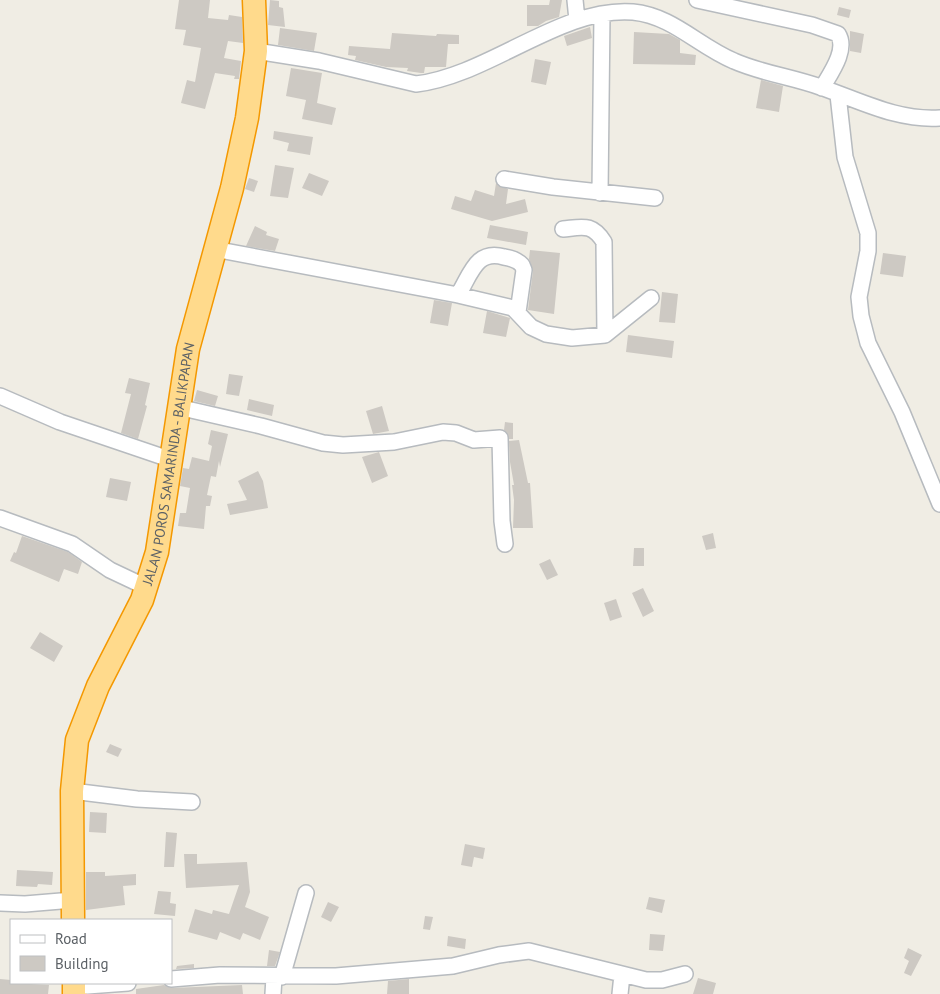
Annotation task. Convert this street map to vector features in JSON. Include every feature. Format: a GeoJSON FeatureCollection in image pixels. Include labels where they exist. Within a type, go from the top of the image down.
{"type":"FeatureCollection","features":[{"type":"Feature","properties":{"kind":"highway","name":"JALAN POROS SAMARINDA - BALIKPAPAN"},"geometry":{"type":"LineString","coordinates":[[73,910],[73,764],[81,725],[98,686],[142,600],[157,552],[188,349],[240,155],[256,51],[254,0]]}},
{"type":"Feature","properties":{"kind":"street"},"geometry":{"type":"LineString","coordinates":[[575,0],[577,20]]}},
{"type":"Feature","properties":{"kind":"street"},"geometry":{"type":"LineString","coordinates":[[697,0],[812,25],[838,34],[840,51],[822,88]]}},
{"type":"Feature","properties":{"kind":"street"},"geometry":{"type":"LineString","coordinates":[[256,51],[328,62],[416,84],[437,80],[466,70],[577,20],[602,14],[630,12],[656,16],[680,28],[734,61],[822,88],[895,114],[940,118]]}},
{"type":"Feature","properties":{"kind":"street"},"geometry":{"type":"LineString","coordinates":[[600,193],[602,14]]}},
{"type":"Feature","properties":{"kind":"street"},"geometry":{"type":"LineString","coordinates":[[838,94],[845,157],[868,233],[868,251],[859,297],[861,316],[868,343],[902,412],[940,504]]}},
{"type":"Feature","properties":{"kind":"street"},"geometry":{"type":"LineString","coordinates":[[504,179],[600,193],[655,198]]}},
{"type":"Feature","properties":{"kind":"street"},"geometry":{"type":"LineString","coordinates":[[563,229],[586,226],[598,231],[604,242],[605,335]]}},
{"type":"Feature","properties":{"kind":"street"},"geometry":{"type":"LineString","coordinates":[[214,249],[458,295],[513,308],[531,327],[546,334],[572,338],[605,335],[651,298]]}},
{"type":"Feature","properties":{"kind":"street"},"geometry":{"type":"LineString","coordinates":[[458,295],[482,257],[489,254],[502,256],[519,262],[524,270],[518,312]]}},
{"type":"Feature","properties":{"kind":"street"},"geometry":{"type":"LineString","coordinates":[[0,396],[60,422],[172,460]]}},
{"type":"Feature","properties":{"kind":"street"},"geometry":{"type":"LineString","coordinates":[[178,407],[261,426],[322,443],[343,445],[394,442],[442,432],[456,433],[474,440],[500,438],[502,521],[505,544]]}},
{"type":"Feature","properties":{"kind":"street"},"geometry":{"type":"LineString","coordinates":[[0,518],[72,544],[110,570],[146,587]]}},
{"type":"Feature","properties":{"kind":"street"},"geometry":{"type":"LineString","coordinates":[[72,791],[137,799],[192,802]]}},
{"type":"Feature","properties":{"kind":"street"},"geometry":{"type":"LineString","coordinates":[[273,994],[306,894]]}},
{"type":"Feature","properties":{"kind":"street"},"geometry":{"type":"LineString","coordinates":[[0,903],[38,904],[73,910]]}},
{"type":"Feature","properties":{"kind":"street"},"geometry":{"type":"LineString","coordinates":[[172,979],[220,975],[318,977],[453,966],[499,955],[529,951],[646,980],[662,980],[686,974]]}},
{"type":"Feature","properties":{"kind":"street"},"geometry":{"type":"LineString","coordinates":[[620,994],[622,975]]}},
{"type":"Feature","properties":{"kind":"street"},"geometry":{"type":"LineString","coordinates":[[74,988],[117,984]]}},
{"type":"Feature","properties":{"kind":"building"},"geometry":{"type":"Polygon","coordinates":[[[179,0],[210,0],[208,18],[228,20],[229,15],[242,17],[243,43],[228,41],[224,58],[241,61],[239,79],[234,79],[235,76],[215,73],[205,109],[181,103],[187,80],[195,82],[201,48],[183,45],[186,30],[175,29],[179,0]]]}},
{"type":"Feature","properties":{"kind":"building"},"geometry":{"type":"Polygon","coordinates":[[[270,0],[279,1],[279,7],[283,8],[285,27],[268,25],[270,0]]]}},
{"type":"Feature","properties":{"kind":"building"},"geometry":{"type":"Polygon","coordinates":[[[550,0],[562,0],[559,17],[538,26],[527,26],[527,5],[549,5],[550,0]]]}},
{"type":"Feature","properties":{"kind":"building"},"geometry":{"type":"Polygon","coordinates":[[[839,7],[851,10],[849,18],[837,15],[839,7]]]}},
{"type":"Feature","properties":{"kind":"building"},"geometry":{"type":"Polygon","coordinates":[[[590,27],[592,38],[567,46],[564,36],[590,27]]]}},
{"type":"Feature","properties":{"kind":"building"},"geometry":{"type":"Polygon","coordinates":[[[280,28],[317,33],[314,51],[278,45],[280,28]]]}},
{"type":"Feature","properties":{"kind":"building"},"geometry":{"type":"Polygon","coordinates":[[[850,31],[864,34],[861,53],[850,51],[850,31]]]}},
{"type":"Feature","properties":{"kind":"building"},"geometry":{"type":"Polygon","coordinates":[[[634,32],[669,34],[680,40],[680,53],[696,55],[695,65],[633,64],[634,32]]]}},
{"type":"Feature","properties":{"kind":"building"},"geometry":{"type":"Polygon","coordinates":[[[392,33],[436,36],[437,34],[459,35],[459,44],[448,44],[446,67],[425,67],[424,73],[407,71],[408,68],[386,67],[355,60],[356,56],[348,55],[349,46],[390,49],[392,33]]]}},
{"type":"Feature","properties":{"kind":"building"},"geometry":{"type":"Polygon","coordinates":[[[535,59],[551,62],[546,85],[531,82],[535,59]]]}},
{"type":"Feature","properties":{"kind":"building"},"geometry":{"type":"Polygon","coordinates":[[[291,68],[322,73],[317,103],[336,108],[332,125],[302,119],[306,100],[286,96],[291,68]]]}},
{"type":"Feature","properties":{"kind":"building"},"geometry":{"type":"Polygon","coordinates":[[[761,80],[783,86],[779,112],[756,108],[761,80]]]}},
{"type":"Feature","properties":{"kind":"building"},"geometry":{"type":"Polygon","coordinates":[[[274,131],[313,137],[310,155],[287,151],[289,143],[273,139],[274,131]]]}},
{"type":"Feature","properties":{"kind":"building"},"geometry":{"type":"Polygon","coordinates":[[[275,165],[294,168],[288,198],[270,196],[275,165]]]}},
{"type":"Feature","properties":{"kind":"building"},"geometry":{"type":"Polygon","coordinates":[[[309,173],[329,181],[322,196],[302,188],[309,173]]]}},
{"type":"Feature","properties":{"kind":"building"},"geometry":{"type":"Polygon","coordinates":[[[249,178],[258,181],[254,192],[245,189],[249,178]]]}},
{"type":"Feature","properties":{"kind":"building"},"geometry":{"type":"Polygon","coordinates":[[[496,183],[508,189],[506,204],[525,199],[528,212],[492,221],[451,209],[455,196],[471,201],[475,190],[494,196],[496,183]]]}},
{"type":"Feature","properties":{"kind":"building"},"geometry":{"type":"Polygon","coordinates":[[[490,225],[528,232],[526,245],[487,238],[490,225]]]}},
{"type":"Feature","properties":{"kind":"building"},"geometry":{"type":"Polygon","coordinates":[[[255,226],[267,232],[266,235],[279,239],[275,251],[246,246],[255,226]]]}},
{"type":"Feature","properties":{"kind":"building"},"geometry":{"type":"Polygon","coordinates":[[[530,250],[560,253],[554,314],[528,310],[533,271],[529,259],[530,250]]]}},
{"type":"Feature","properties":{"kind":"building"},"geometry":{"type":"Polygon","coordinates":[[[883,253],[906,256],[903,277],[880,274],[883,253]]]}},
{"type":"Feature","properties":{"kind":"building"},"geometry":{"type":"Polygon","coordinates":[[[662,292],[678,294],[675,323],[659,322],[662,292]]]}},
{"type":"Feature","properties":{"kind":"building"},"geometry":{"type":"Polygon","coordinates":[[[434,300],[452,303],[448,326],[430,323],[434,300]]]}},
{"type":"Feature","properties":{"kind":"building"},"geometry":{"type":"Polygon","coordinates":[[[487,311],[510,318],[506,337],[483,333],[487,311]]]}},
{"type":"Feature","properties":{"kind":"building"},"geometry":{"type":"Polygon","coordinates":[[[628,335],[674,341],[672,358],[626,352],[628,335]]]}},
{"type":"Feature","properties":{"kind":"building"},"geometry":{"type":"Polygon","coordinates":[[[229,374],[243,376],[239,396],[226,394],[229,374]]]}},
{"type":"Feature","properties":{"kind":"building"},"geometry":{"type":"Polygon","coordinates":[[[129,378],[150,383],[145,405],[147,406],[138,439],[121,433],[131,394],[125,393],[129,378]]]}},
{"type":"Feature","properties":{"kind":"building"},"geometry":{"type":"Polygon","coordinates":[[[197,390],[218,396],[215,406],[194,401],[197,390]]]}},
{"type":"Feature","properties":{"kind":"building"},"geometry":{"type":"Polygon","coordinates":[[[249,399],[274,405],[272,416],[247,410],[249,399]]]}},
{"type":"Feature","properties":{"kind":"building"},"geometry":{"type":"Polygon","coordinates":[[[382,406],[389,431],[373,434],[366,411],[382,406]]]}},
{"type":"Feature","properties":{"kind":"building"},"geometry":{"type":"Polygon","coordinates":[[[505,422],[513,423],[513,439],[509,439],[504,430],[505,422]]]}},
{"type":"Feature","properties":{"kind":"building"},"geometry":{"type":"Polygon","coordinates":[[[211,430],[228,434],[216,477],[211,476],[207,495],[212,496],[210,506],[206,506],[204,529],[178,526],[180,513],[186,513],[190,488],[180,486],[183,468],[189,469],[192,457],[209,461],[212,446],[208,444],[211,430]]]}},
{"type":"Feature","properties":{"kind":"building"},"geometry":{"type":"Polygon","coordinates":[[[519,440],[528,483],[530,483],[533,528],[513,528],[514,500],[512,485],[514,485],[509,441],[519,440]]]}},
{"type":"Feature","properties":{"kind":"building"},"geometry":{"type":"Polygon","coordinates":[[[379,452],[388,476],[372,483],[362,457],[379,452]]]}},
{"type":"Feature","properties":{"kind":"building"},"geometry":{"type":"Polygon","coordinates":[[[258,471],[263,481],[268,508],[230,515],[227,504],[247,500],[238,481],[258,471]]]}},
{"type":"Feature","properties":{"kind":"building"},"geometry":{"type":"Polygon","coordinates":[[[110,478],[131,482],[127,501],[106,497],[110,478]]]}},
{"type":"Feature","properties":{"kind":"building"},"geometry":{"type":"Polygon","coordinates":[[[713,533],[716,548],[706,550],[702,536],[713,533]]]}},
{"type":"Feature","properties":{"kind":"building"},"geometry":{"type":"Polygon","coordinates":[[[22,536],[68,552],[82,562],[78,574],[64,569],[59,582],[10,561],[14,552],[16,553],[22,536]]]}},
{"type":"Feature","properties":{"kind":"building"},"geometry":{"type":"Polygon","coordinates":[[[634,548],[644,548],[644,566],[633,566],[634,548]]]}},
{"type":"Feature","properties":{"kind":"building"},"geometry":{"type":"Polygon","coordinates":[[[550,559],[558,575],[547,580],[539,564],[550,559]]]}},
{"type":"Feature","properties":{"kind":"building"},"geometry":{"type":"Polygon","coordinates":[[[643,588],[654,611],[643,617],[632,593],[643,588]]]}},
{"type":"Feature","properties":{"kind":"building"},"geometry":{"type":"Polygon","coordinates":[[[616,599],[622,617],[610,621],[604,603],[616,599]]]}},
{"type":"Feature","properties":{"kind":"building"},"geometry":{"type":"Polygon","coordinates":[[[40,632],[63,646],[54,662],[30,648],[40,632]]]}},
{"type":"Feature","properties":{"kind":"building"},"geometry":{"type":"Polygon","coordinates":[[[110,744],[122,749],[118,757],[106,752],[110,744]]]}},
{"type":"Feature","properties":{"kind":"building"},"geometry":{"type":"Polygon","coordinates":[[[90,812],[107,813],[106,833],[89,832],[90,812]]]}},
{"type":"Feature","properties":{"kind":"building"},"geometry":{"type":"Polygon","coordinates":[[[166,832],[177,833],[174,867],[164,867],[166,832]]]}},
{"type":"Feature","properties":{"kind":"building"},"geometry":{"type":"Polygon","coordinates":[[[465,844],[485,848],[483,859],[474,857],[472,867],[461,865],[465,844]]]}},
{"type":"Feature","properties":{"kind":"building"},"geometry":{"type":"Polygon","coordinates":[[[184,854],[197,854],[197,864],[247,862],[250,892],[245,907],[269,917],[260,940],[243,933],[240,940],[220,932],[217,940],[188,932],[195,909],[212,914],[213,910],[229,914],[239,885],[186,888],[184,854]]]}},
{"type":"Feature","properties":{"kind":"building"},"geometry":{"type":"Polygon","coordinates":[[[17,870],[53,872],[52,885],[38,884],[37,887],[16,886],[17,870]]]}},
{"type":"Feature","properties":{"kind":"building"},"geometry":{"type":"Polygon","coordinates":[[[86,872],[105,872],[105,876],[136,874],[136,885],[123,886],[125,905],[86,910],[86,872]]]}},
{"type":"Feature","properties":{"kind":"building"},"geometry":{"type":"Polygon","coordinates":[[[158,891],[171,892],[170,903],[176,904],[175,916],[154,914],[158,891]]]}},
{"type":"Feature","properties":{"kind":"building"},"geometry":{"type":"Polygon","coordinates":[[[649,897],[665,900],[662,913],[646,909],[649,897]]]}},
{"type":"Feature","properties":{"kind":"building"},"geometry":{"type":"Polygon","coordinates":[[[328,902],[339,907],[331,922],[321,917],[328,902]]]}},
{"type":"Feature","properties":{"kind":"building"},"geometry":{"type":"Polygon","coordinates":[[[425,916],[433,917],[430,930],[423,929],[425,916]]]}},
{"type":"Feature","properties":{"kind":"building"},"geometry":{"type":"Polygon","coordinates":[[[650,934],[665,935],[663,951],[649,950],[650,934]]]}},
{"type":"Feature","properties":{"kind":"building"},"geometry":{"type":"Polygon","coordinates":[[[448,936],[466,939],[465,949],[447,946],[448,936]]]}},
{"type":"Feature","properties":{"kind":"building"},"geometry":{"type":"Polygon","coordinates":[[[908,948],[922,955],[911,976],[904,973],[909,961],[904,958],[908,948]]]}},
{"type":"Feature","properties":{"kind":"building"},"geometry":{"type":"Polygon","coordinates":[[[269,950],[280,952],[275,966],[267,966],[269,950]]]}},
{"type":"Feature","properties":{"kind":"building"},"geometry":{"type":"Polygon","coordinates":[[[194,964],[194,968],[176,969],[177,966],[194,964]]]}},
{"type":"Feature","properties":{"kind":"building"},"geometry":{"type":"Polygon","coordinates":[[[698,978],[716,983],[713,994],[693,994],[698,978]]]}},
{"type":"Feature","properties":{"kind":"building"},"geometry":{"type":"Polygon","coordinates":[[[0,979],[10,980],[10,984],[49,985],[48,994],[0,994],[0,979]]]}},
{"type":"Feature","properties":{"kind":"building"},"geometry":{"type":"Polygon","coordinates":[[[409,979],[409,994],[387,994],[388,981],[409,979]]]}},
{"type":"Feature","properties":{"kind":"building"},"geometry":{"type":"Polygon","coordinates":[[[164,985],[172,988],[242,985],[243,994],[136,994],[136,989],[164,985]]]}}]}
